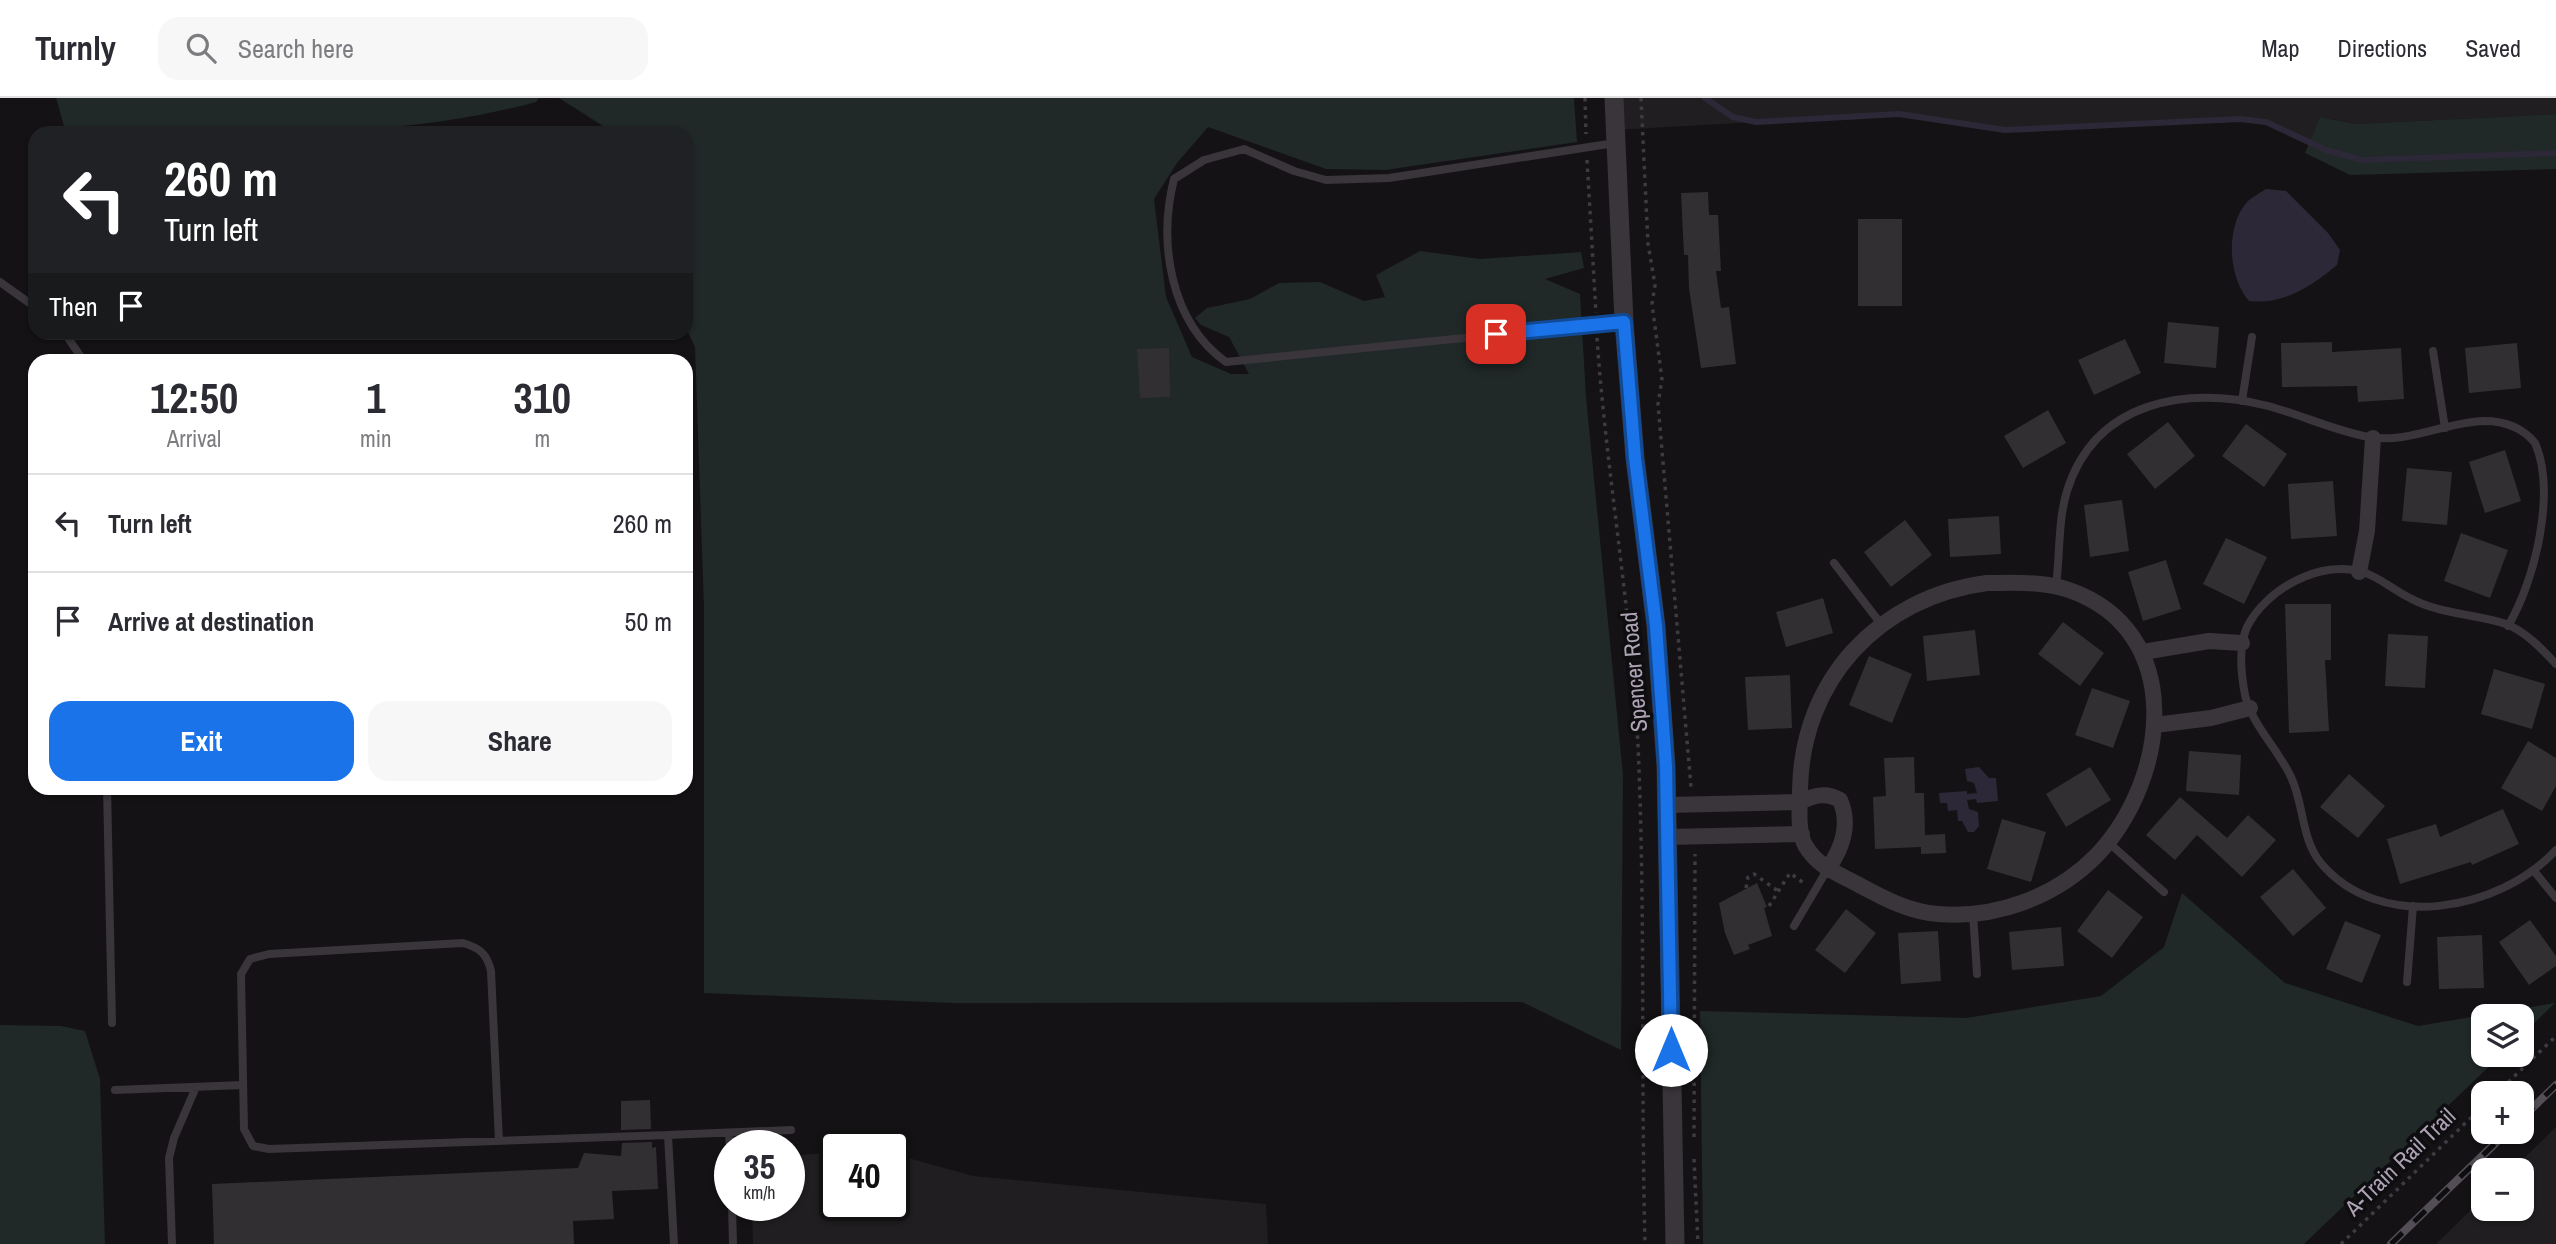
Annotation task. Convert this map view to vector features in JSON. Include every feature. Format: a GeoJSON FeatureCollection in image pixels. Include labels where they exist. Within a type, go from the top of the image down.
{"type":"FeatureCollection","features":[{"type":"Feature","properties":{"kind":"street","name":"Spencer Road"},"geometry":{"type":"LineString","coordinates":[[1614,98],[1624,322],[1635,458],[1656,626],[1667,805],[1675,1244]]}},
{"type":"Feature","properties":{"kind":"street"},"geometry":{"type":"LineString","coordinates":[[2359,572],[2367,531],[2374,438]]}},
{"type":"Feature","properties":{"kind":"street"},"geometry":{"type":"LineString","coordinates":[[2018,583],[2056,586],[2072,590],[2111,614],[2143,652],[2152,683],[2154,740],[2141,780],[2118,828],[2108,842],[2078,871],[2047,893],[2010,907],[1973,913],[1919,911],[1890,901],[1827,870],[1803,843],[1800,802],[1802,756],[1820,702],[1854,648],[1881,624],[1923,600],[1968,586],[2018,583]]}},
{"type":"Feature","properties":{"kind":"street"},"geometry":{"type":"LineString","coordinates":[[2143,652],[2209,641],[2242,643]]}},
{"type":"Feature","properties":{"kind":"street"},"geometry":{"type":"LineString","coordinates":[[2155,725],[2211,718],[2250,708]]}},
{"type":"Feature","properties":{"kind":"street"},"geometry":{"type":"LineString","coordinates":[[1667,805],[1800,802],[1814,796],[1830,794],[1840,800],[1845,811],[1840,852],[1827,870]]}},
{"type":"Feature","properties":{"kind":"street"},"geometry":{"type":"LineString","coordinates":[[1668,837],[1802,834]]}},
{"type":"Feature","properties":{"kind":"lane"},"geometry":{"type":"LineString","coordinates":[[1615,143],[1389,178],[1326,180],[1294,171],[1244,149],[1204,160],[1174,179],[1166,211],[1170,265],[1183,313],[1205,347],[1226,362],[1624,322]]}},
{"type":"Feature","properties":{"kind":"lane"},"geometry":{"type":"LineString","coordinates":[[0,282],[28,302]]}},
{"type":"Feature","properties":{"kind":"lane"},"geometry":{"type":"LineString","coordinates":[[2242,401],[2252,337]]}},
{"type":"Feature","properties":{"kind":"lane"},"geometry":{"type":"LineString","coordinates":[[2433,351],[2445,428]]}},
{"type":"Feature","properties":{"kind":"lane"},"geometry":{"type":"LineString","coordinates":[[2056,586],[2066,493],[2080,463],[2102,432],[2129,413],[2162,401],[2242,401],[2374,438],[2399,437],[2482,421],[2517,427],[2542,451],[2552,474],[2554,492],[2542,554],[2521,605],[2508,626]]}},
{"type":"Feature","properties":{"kind":"lane"},"geometry":{"type":"LineString","coordinates":[[1834,564],[1881,624]]}},
{"type":"Feature","properties":{"kind":"lane"},"geometry":{"type":"LineString","coordinates":[[2556,664],[2523,634],[2508,626],[2416,602],[2359,572],[2340,570],[2299,578],[2259,609],[2247,628],[2242,643],[2241,667],[2250,708],[2293,782],[2310,845],[2318,860],[2336,877],[2360,892],[2413,906],[2447,906],[2500,891],[2534,871],[2556,850]]}},
{"type":"Feature","properties":{"kind":"lane"},"geometry":{"type":"LineString","coordinates":[[107,795],[112,1023]]}},
{"type":"Feature","properties":{"kind":"lane"},"geometry":{"type":"LineString","coordinates":[[2108,842],[2164,892]]}},
{"type":"Feature","properties":{"kind":"lane"},"geometry":{"type":"LineString","coordinates":[[1794,926],[1827,870]]}},
{"type":"Feature","properties":{"kind":"lane"},"geometry":{"type":"LineString","coordinates":[[2534,871],[2556,898]]}},
{"type":"Feature","properties":{"kind":"lane"},"geometry":{"type":"LineString","coordinates":[[2407,982],[2413,906]]}},
{"type":"Feature","properties":{"kind":"lane"},"geometry":{"type":"LineString","coordinates":[[1973,913],[1977,974]]}},
{"type":"Feature","properties":{"kind":"lane"},"geometry":{"type":"LineString","coordinates":[[499,1141],[491,971],[488,957],[478,948],[463,943],[269,954],[250,959],[241,974],[244,1129],[253,1146],[269,1149],[499,1141],[668,1135],[714,1133]]}},
{"type":"Feature","properties":{"kind":"lane"},"geometry":{"type":"LineString","coordinates":[[115,1090],[243,1085]]}},
{"type":"Feature","properties":{"kind":"lane"},"geometry":{"type":"LineString","coordinates":[[172,1244],[169,1158],[174,1138],[197,1087]]}},
{"type":"Feature","properties":{"kind":"lane"},"geometry":{"type":"LineString","coordinates":[[668,1135],[674,1244]]}},
{"type":"Feature","properties":{"kind":"lane"},"geometry":{"type":"LineString","coordinates":[[732,1221],[733,1244]]}},
{"type":"Feature","properties":{"kind":"path"},"geometry":{"type":"LineString","coordinates":[[1585,98],[1607,460],[1630,628],[1639,769],[1645,1244]]}},
{"type":"Feature","properties":{"kind":"path"},"geometry":{"type":"LineString","coordinates":[[1769,906],[1790,873],[1815,891]]}},
{"type":"Feature","properties":{"kind":"path"},"geometry":{"type":"LineString","coordinates":[[1746,888],[1748,877],[1754,874],[1779,891]]}},
{"type":"Feature","properties":{"kind":"path"},"geometry":{"type":"LineString","coordinates":[[2509,1081],[2556,1036]]}},
{"type":"Feature","properties":{"kind":"path","name":"A-Train Rail Trail"},"geometry":{"type":"LineString","coordinates":[[2341,1244],[2471,1118]]}},
{"type":"Feature","properties":{"kind":"shaded area"},"geometry":{"type":"Polygon","coordinates":[[[56,98],[539,98],[536,102],[480,115],[398,126],[64,126],[56,98]]]}},
{"type":"Feature","properties":{"kind":"shaded area"},"geometry":{"type":"Polygon","coordinates":[[[559,98],[1574,98],[1577,142],[1385,170],[1326,169],[1208,127],[1177,163],[1154,199],[1166,297],[1192,357],[1231,374],[1249,374],[1229,337],[1201,325],[1195,318],[1207,308],[1250,299],[1279,283],[1320,282],[1364,301],[1385,297],[1376,275],[1420,251],[1480,259],[1581,252],[1584,268],[1545,279],[1580,294],[1586,397],[1623,775],[1621,1050],[1522,1002],[953,1003],[704,993],[704,608],[695,347],[692,340],[693,126],[603,126],[559,98]]]}},
{"type":"Feature","properties":{"kind":"shaded area"},"geometry":{"type":"Polygon","coordinates":[[[1614,98],[2556,98],[2556,114],[2356,124],[2320,117],[2310,142],[2266,122],[2240,119],[2005,130],[1899,114],[1614,130],[1614,98]]]}},
{"type":"Feature","properties":{"kind":"shaded area"},"geometry":{"type":"Polygon","coordinates":[[[2556,114],[2556,169],[2350,175],[2305,153],[2320,117],[2356,124],[2556,114]]]}},
{"type":"Feature","properties":{"kind":"shaded area"},"geometry":{"type":"Polygon","coordinates":[[[2266,189],[2286,191],[2328,233],[2340,250],[2337,265],[2307,287],[2274,300],[2249,301],[2242,291],[2233,266],[2232,238],[2240,212],[2247,202],[2266,189]]]}},
{"type":"Feature","properties":{"kind":"shaded area"},"geometry":{"type":"Polygon","coordinates":[[[1979,767],[1989,778],[1996,778],[1998,801],[1977,803],[1976,799],[1967,800],[1969,809],[1978,812],[1979,826],[1974,832],[1968,832],[1962,821],[1958,821],[1957,810],[1948,811],[1947,803],[1940,803],[1939,793],[1977,793],[1974,783],[1967,781],[1965,769],[1979,767]]]}},
{"type":"Feature","properties":{"kind":"shaded area"},"geometry":{"type":"Polygon","coordinates":[[[2182,893],[2285,983],[2418,1026],[2471,1017],[2471,1067],[2488,1067],[2304,1244],[1703,1244],[1700,1011],[1966,1018],[2101,996],[2164,947],[2182,893]]]}},
{"type":"Feature","properties":{"kind":"shaded area"},"geometry":{"type":"Polygon","coordinates":[[[2555,1003],[2534,1023],[2534,1007],[2555,1003]]]}},
{"type":"Feature","properties":{"kind":"shaded area"},"geometry":{"type":"Polygon","coordinates":[[[0,1025],[61,1026],[85,1031],[100,1079],[105,1244],[0,1244],[0,1025]]]}},
{"type":"Feature","properties":{"kind":"shaded area"},"geometry":{"type":"Polygon","coordinates":[[[2556,1127],[2556,1244],[2436,1244],[2471,1210],[2471,1221],[2534,1221],[2534,1158],[2524,1158],[2556,1127]]]}},
{"type":"Feature","properties":{"kind":"shaded area"},"geometry":{"type":"Polygon","coordinates":[[[819,1153],[819,1221],[910,1221],[910,1158],[973,1176],[1266,1204],[1268,1244],[753,1244],[752,1221],[805,1221],[805,1155],[819,1153]]]}},
{"type":"Feature","properties":{"kind":"building"},"geometry":{"type":"Polygon","coordinates":[[[1708,192],[1709,215],[1718,215],[1721,271],[1716,271],[1721,308],[1729,307],[1736,364],[1701,368],[1689,288],[1688,255],[1684,255],[1681,193],[1708,192]]]}},
{"type":"Feature","properties":{"kind":"building"},"geometry":{"type":"Polygon","coordinates":[[[1858,219],[1902,219],[1902,306],[1858,306],[1858,219]]]}},
{"type":"Feature","properties":{"kind":"building"},"geometry":{"type":"Polygon","coordinates":[[[2168,322],[2219,327],[2216,368],[2164,363],[2168,322]]]}},
{"type":"Feature","properties":{"kind":"building"},"geometry":{"type":"Polygon","coordinates":[[[2125,339],[2141,373],[2094,395],[2078,360],[2125,339]]]}},
{"type":"Feature","properties":{"kind":"building"},"geometry":{"type":"Polygon","coordinates":[[[2332,342],[2332,352],[2401,348],[2404,399],[2358,402],[2357,386],[2282,387],[2281,343],[2332,342]]]}},
{"type":"Feature","properties":{"kind":"building"},"geometry":{"type":"Polygon","coordinates":[[[2517,343],[2521,388],[2469,393],[2465,348],[2517,343]]]}},
{"type":"Feature","properties":{"kind":"building"},"geometry":{"type":"Polygon","coordinates":[[[1169,348],[1170,397],[1140,398],[1137,349],[1169,348]]]}},
{"type":"Feature","properties":{"kind":"building"},"geometry":{"type":"Polygon","coordinates":[[[2048,410],[2066,443],[2023,468],[2004,436],[2048,410]]]}},
{"type":"Feature","properties":{"kind":"building"},"geometry":{"type":"Polygon","coordinates":[[[2168,422],[2195,456],[2155,489],[2127,454],[2168,422]]]}},
{"type":"Feature","properties":{"kind":"building"},"geometry":{"type":"Polygon","coordinates":[[[2246,424],[2287,454],[2264,487],[2222,456],[2246,424]]]}},
{"type":"Feature","properties":{"kind":"building"},"geometry":{"type":"Polygon","coordinates":[[[2505,450],[2521,501],[2485,513],[2469,462],[2505,450]]]}},
{"type":"Feature","properties":{"kind":"building"},"geometry":{"type":"Polygon","coordinates":[[[2407,468],[2452,472],[2447,525],[2402,521],[2407,468]]]}},
{"type":"Feature","properties":{"kind":"building"},"geometry":{"type":"Polygon","coordinates":[[[2333,481],[2337,536],[2291,539],[2288,484],[2333,481]]]}},
{"type":"Feature","properties":{"kind":"building"},"geometry":{"type":"Polygon","coordinates":[[[2122,500],[2129,551],[2090,557],[2084,505],[2122,500]]]}},
{"type":"Feature","properties":{"kind":"building"},"geometry":{"type":"Polygon","coordinates":[[[1999,516],[2001,554],[1950,557],[1948,519],[1999,516]]]}},
{"type":"Feature","properties":{"kind":"building"},"geometry":{"type":"Polygon","coordinates":[[[1905,520],[1932,555],[1891,587],[1864,552],[1905,520]]]}},
{"type":"Feature","properties":{"kind":"building"},"geometry":{"type":"Polygon","coordinates":[[[2461,533],[2508,550],[2490,598],[2444,581],[2461,533]]]}},
{"type":"Feature","properties":{"kind":"building"},"geometry":{"type":"Polygon","coordinates":[[[2226,538],[2267,557],[2244,604],[2203,584],[2226,538]]]}},
{"type":"Feature","properties":{"kind":"building"},"geometry":{"type":"Polygon","coordinates":[[[2166,560],[2181,609],[2143,621],[2128,572],[2166,560]]]}},
{"type":"Feature","properties":{"kind":"building"},"geometry":{"type":"Polygon","coordinates":[[[1823,598],[1833,633],[1786,647],[1776,612],[1823,598]]]}},
{"type":"Feature","properties":{"kind":"building"},"geometry":{"type":"Polygon","coordinates":[[[2285,604],[2331,604],[2331,660],[2325,660],[2329,731],[2289,733],[2285,604]]]}},
{"type":"Feature","properties":{"kind":"building"},"geometry":{"type":"Polygon","coordinates":[[[2063,622],[2104,653],[2080,686],[2038,654],[2063,622]]]}},
{"type":"Feature","properties":{"kind":"building"},"geometry":{"type":"Polygon","coordinates":[[[1975,630],[1980,675],[1927,681],[1923,636],[1975,630]]]}},
{"type":"Feature","properties":{"kind":"building"},"geometry":{"type":"Polygon","coordinates":[[[2388,634],[2428,636],[2425,688],[2385,686],[2388,634]]]}},
{"type":"Feature","properties":{"kind":"building"},"geometry":{"type":"Polygon","coordinates":[[[1869,656],[1912,674],[1892,723],[1849,705],[1869,656]]]}},
{"type":"Feature","properties":{"kind":"building"},"geometry":{"type":"Polygon","coordinates":[[[2494,669],[2545,684],[2532,729],[2481,714],[2494,669]]]}},
{"type":"Feature","properties":{"kind":"building"},"geometry":{"type":"Polygon","coordinates":[[[1790,675],[1792,728],[1748,730],[1745,677],[1790,675]]]}},
{"type":"Feature","properties":{"kind":"building"},"geometry":{"type":"Polygon","coordinates":[[[2092,688],[2130,701],[2113,748],[2075,735],[2092,688]]]}},
{"type":"Feature","properties":{"kind":"building"},"geometry":{"type":"Polygon","coordinates":[[[2528,741],[2556,758],[2556,786],[2542,811],[2501,788],[2528,741]]]}},
{"type":"Feature","properties":{"kind":"building"},"geometry":{"type":"Polygon","coordinates":[[[2189,751],[2241,755],[2239,795],[2186,791],[2189,751]]]}},
{"type":"Feature","properties":{"kind":"building"},"geometry":{"type":"Polygon","coordinates":[[[1914,757],[1915,793],[1924,793],[1925,835],[1945,834],[1946,853],[1921,854],[1921,847],[1875,849],[1873,797],[1886,796],[1884,758],[1914,757]]]}},
{"type":"Feature","properties":{"kind":"building"},"geometry":{"type":"Polygon","coordinates":[[[2090,767],[2111,800],[2066,827],[2046,794],[2090,767]]]}},
{"type":"Feature","properties":{"kind":"building"},"geometry":{"type":"Polygon","coordinates":[[[2349,774],[2385,806],[2358,838],[2320,807],[2349,774]]]}},
{"type":"Feature","properties":{"kind":"building"},"geometry":{"type":"Polygon","coordinates":[[[2180,797],[2227,838],[2248,815],[2276,840],[2242,877],[2197,835],[2175,860],[2146,835],[2180,797]]]}},
{"type":"Feature","properties":{"kind":"building"},"geometry":{"type":"Polygon","coordinates":[[[2503,809],[2519,844],[2472,865],[2471,862],[2400,884],[2387,839],[2436,824],[2440,837],[2503,809]]]}},
{"type":"Feature","properties":{"kind":"building"},"geometry":{"type":"Polygon","coordinates":[[[2002,819],[2046,832],[2031,882],[1987,869],[2002,819]]]}},
{"type":"Feature","properties":{"kind":"building"},"geometry":{"type":"Polygon","coordinates":[[[2293,869],[2326,908],[2293,936],[2260,897],[2293,869]]]}},
{"type":"Feature","properties":{"kind":"building"},"geometry":{"type":"Polygon","coordinates":[[[1757,883],[1767,907],[1764,908],[1772,936],[1748,945],[1750,949],[1734,955],[1725,933],[1719,903],[1757,883]]]}},
{"type":"Feature","properties":{"kind":"building"},"geometry":{"type":"Polygon","coordinates":[[[2108,890],[2143,917],[2112,958],[2077,931],[2108,890]]]}},
{"type":"Feature","properties":{"kind":"building"},"geometry":{"type":"Polygon","coordinates":[[[1846,909],[1876,933],[1845,973],[1815,950],[1846,909]]]}},
{"type":"Feature","properties":{"kind":"building"},"geometry":{"type":"Polygon","coordinates":[[[2530,920],[2556,956],[2556,966],[2529,985],[2499,942],[2530,920]]]}},
{"type":"Feature","properties":{"kind":"building"},"geometry":{"type":"Polygon","coordinates":[[[2345,921],[2381,935],[2362,983],[2326,969],[2345,921]]]}},
{"type":"Feature","properties":{"kind":"building"},"geometry":{"type":"Polygon","coordinates":[[[2061,927],[2064,966],[2012,970],[2009,932],[2061,927]]]}},
{"type":"Feature","properties":{"kind":"building"},"geometry":{"type":"Polygon","coordinates":[[[1938,931],[1941,981],[1901,984],[1898,933],[1938,931]]]}},
{"type":"Feature","properties":{"kind":"building"},"geometry":{"type":"Polygon","coordinates":[[[2482,935],[2484,988],[2439,989],[2437,937],[2482,935]]]}},
{"type":"Feature","properties":{"kind":"building"},"geometry":{"type":"Polygon","coordinates":[[[650,1100],[651,1129],[621,1130],[621,1101],[650,1100]]]}},
{"type":"Feature","properties":{"kind":"building"},"geometry":{"type":"Polygon","coordinates":[[[652,1142],[652,1148],[656,1147],[658,1189],[612,1191],[614,1219],[573,1221],[574,1244],[214,1244],[212,1184],[578,1168],[584,1153],[621,1156],[622,1143],[652,1142]]]}},
{"type":"Feature","properties":{"kind":"waterway"},"geometry":{"type":"LineString","coordinates":[[1705,98],[1733,117],[1756,122],[1899,114],[2005,130],[2240,119],[2266,122],[2326,150],[2362,160],[2556,153]]}},
{"type":"Feature","properties":{"kind":"railway"},"geometry":{"type":"LineString","coordinates":[[2534,1106],[2556,1085]]}},
{"type":"Feature","properties":{"kind":"railway"},"geometry":{"type":"LineString","coordinates":[[2391,1244],[2495,1144]]}},
{"type":"Feature","properties":{"kind":"route"},"geometry":{"type":"LineString","coordinates":[[1496,334],[1624,322],[1635,458],[1656,626],[1666,766],[1671,1050]]}}]}
